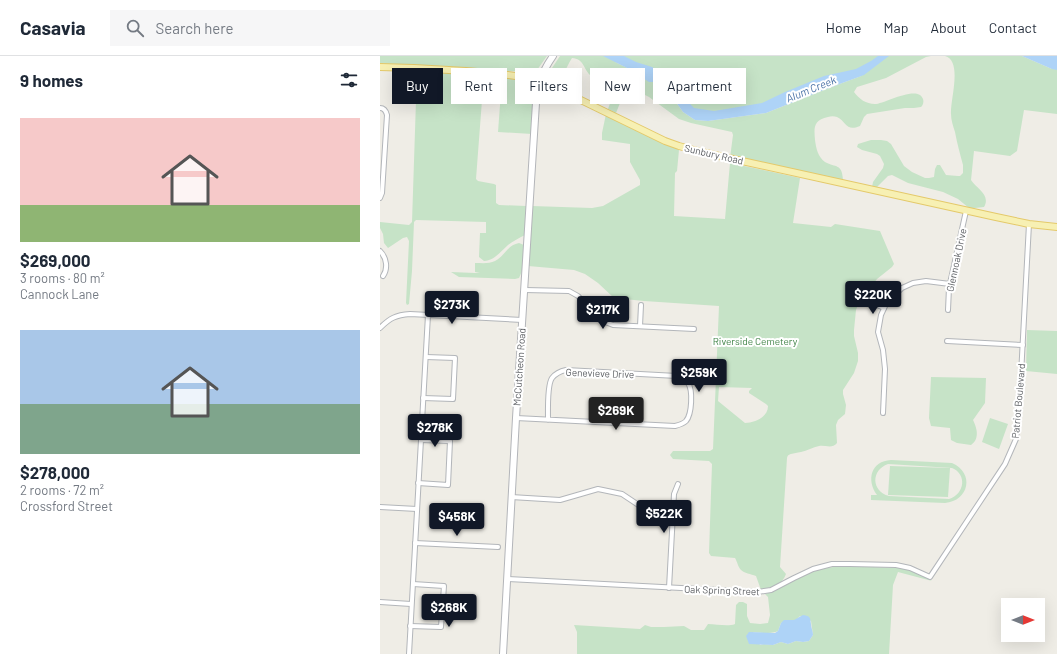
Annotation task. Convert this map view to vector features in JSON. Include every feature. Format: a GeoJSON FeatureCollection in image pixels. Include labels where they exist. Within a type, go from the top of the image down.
{"type":"FeatureCollection","features":[{"type":"Feature","properties":{"kind":"main road","name":"McCutcheon Road"},"geometry":{"type":"LineString","coordinates":[[546,68],[552,57]]}},
{"type":"Feature","properties":{"kind":"main road","name":"Sunbury Road"},"geometry":{"type":"LineString","coordinates":[[380,67],[414,68],[515,76]]}},
{"type":"Feature","properties":{"kind":"main road","name":"Sunbury Road"},"geometry":{"type":"LineString","coordinates":[[582,100],[654,136],[679,146],[966,211],[1029,224],[1057,227]]}},
{"type":"Feature","properties":{"kind":"main road","name":"McCutcheon Road"},"geometry":{"type":"LineString","coordinates":[[503,654],[511,497],[536,104]]}},
{"type":"Feature","properties":{"kind":"street"},"geometry":{"type":"LineString","coordinates":[[380,198],[382,194],[382,154],[387,115],[385,110],[381,108]]}},
{"type":"Feature","properties":{"kind":"street","name":"Glennoak Drive"},"geometry":{"type":"LineString","coordinates":[[948,310],[950,284],[966,211]]}},
{"type":"Feature","properties":{"kind":"street","name":"Patriot Boulevard"},"geometry":{"type":"LineString","coordinates":[[930,578],[1005,464],[1016,439],[1019,413],[1029,224]]}},
{"type":"Feature","properties":{"kind":"street"},"geometry":{"type":"LineString","coordinates":[[380,251],[384,256],[386,264],[386,270],[383,276]]}},
{"type":"Feature","properties":{"kind":"street"},"geometry":{"type":"LineString","coordinates":[[883,413],[885,369],[883,350],[878,332],[881,315],[887,302],[902,288],[913,283],[926,281],[950,284]]}},
{"type":"Feature","properties":{"kind":"street"},"geometry":{"type":"LineString","coordinates":[[525,290],[569,291],[578,296],[600,320],[613,325],[694,329]]}},
{"type":"Feature","properties":{"kind":"street"},"geometry":{"type":"LineString","coordinates":[[870,302],[884,308]]}},
{"type":"Feature","properties":{"kind":"street"},"geometry":{"type":"LineString","coordinates":[[640,326],[641,305]]}},
{"type":"Feature","properties":{"kind":"street"},"geometry":{"type":"LineString","coordinates":[[380,328],[392,318],[401,315],[522,320]]}},
{"type":"Feature","properties":{"kind":"street"},"geometry":{"type":"LineString","coordinates":[[409,654],[428,315]]}},
{"type":"Feature","properties":{"kind":"street"},"geometry":{"type":"LineString","coordinates":[[947,341],[1023,345]]}},
{"type":"Feature","properties":{"kind":"street"},"geometry":{"type":"LineString","coordinates":[[424,398],[453,399],[455,358],[426,357]]}},
{"type":"Feature","properties":{"kind":"street","name":"Genevieve Drive"},"geometry":{"type":"LineString","coordinates":[[566,370],[677,376],[684,379],[689,384],[691,391],[690,413],[687,420],[682,425],[675,426],[548,420],[550,385],[552,377],[558,372],[566,370]]}},
{"type":"Feature","properties":{"kind":"street"},"geometry":{"type":"LineString","coordinates":[[516,418],[548,420]]}},
{"type":"Feature","properties":{"kind":"street"},"geometry":{"type":"LineString","coordinates":[[418,483],[448,485],[450,441],[421,440]]}},
{"type":"Feature","properties":{"kind":"street"},"geometry":{"type":"LineString","coordinates":[[669,588],[672,515],[674,494],[678,484]]}},
{"type":"Feature","properties":{"kind":"street"},"geometry":{"type":"LineString","coordinates":[[511,497],[560,500],[598,489],[622,494],[649,512],[672,515]]}},
{"type":"Feature","properties":{"kind":"street"},"geometry":{"type":"LineString","coordinates":[[380,507],[417,509]]}},
{"type":"Feature","properties":{"kind":"street"},"geometry":{"type":"LineString","coordinates":[[415,543],[498,547]]}},
{"type":"Feature","properties":{"kind":"street","name":"Oak Spring Street"},"geometry":{"type":"LineString","coordinates":[[507,579],[758,592],[771,590],[813,569],[832,564],[896,565],[910,568],[930,578]]}},
{"type":"Feature","properties":{"kind":"street"},"geometry":{"type":"LineString","coordinates":[[410,626],[441,627],[444,586],[413,584]]}},
{"type":"Feature","properties":{"kind":"street"},"geometry":{"type":"LineString","coordinates":[[380,602],[412,604]]}},
{"type":"Feature","properties":{"kind":"green space"},"geometry":{"type":"Polygon","coordinates":[[[380,56],[547,56],[538,68],[515,68],[515,71],[507,71],[507,68],[451,69],[380,66],[380,56]]]}},
{"type":"Feature","properties":{"kind":"green space"},"geometry":{"type":"Polygon","coordinates":[[[560,56],[931,56],[926,57],[886,78],[857,87],[854,92],[863,101],[875,104],[915,93],[920,95],[923,99],[921,107],[867,114],[860,126],[855,128],[847,126],[835,116],[823,118],[817,122],[815,136],[819,155],[825,162],[840,168],[843,180],[730,158],[733,135],[732,132],[679,119],[659,104],[677,104],[683,112],[695,120],[708,121],[766,113],[864,75],[800,95],[712,117],[691,110],[685,104],[746,104],[746,68],[653,68],[653,74],[645,71],[645,68],[635,68],[615,62],[628,68],[590,68],[590,74],[579,60],[572,58],[566,68],[552,68],[560,56]]]}},
{"type":"Feature","properties":{"kind":"green space"},"geometry":{"type":"Polygon","coordinates":[[[945,56],[1022,56],[1052,69],[1032,56],[1057,56],[1057,114],[1024,110],[1017,151],[1010,156],[974,151],[971,180],[985,196],[986,203],[984,207],[969,208],[958,199],[943,192],[908,183],[892,175],[888,176],[874,188],[872,187],[873,182],[883,168],[884,164],[880,156],[877,154],[857,147],[858,144],[871,140],[887,141],[891,144],[904,166],[912,172],[925,178],[934,177],[937,165],[940,165],[946,175],[960,176],[963,173],[963,165],[951,116],[955,73],[950,59],[945,56]]]}},
{"type":"Feature","properties":{"kind":"green space"},"geometry":{"type":"Polygon","coordinates":[[[443,72],[451,72],[451,104],[482,104],[476,179],[478,181],[496,185],[496,203],[499,205],[526,206],[525,235],[510,244],[494,257],[484,261],[479,257],[480,233],[486,233],[486,222],[416,220],[414,222],[409,304],[407,305],[409,241],[407,237],[403,238],[388,248],[384,243],[380,222],[409,225],[412,222],[416,104],[443,104],[443,72]]]}},
{"type":"Feature","properties":{"kind":"green space"},"geometry":{"type":"Polygon","coordinates":[[[645,76],[653,80],[653,100],[645,95],[645,76]]]}},
{"type":"Feature","properties":{"kind":"green space"},"geometry":{"type":"Polygon","coordinates":[[[507,79],[515,79],[515,104],[534,104],[532,134],[498,132],[500,104],[507,104],[507,79]]]}},
{"type":"Feature","properties":{"kind":"green space"},"geometry":{"type":"Polygon","coordinates":[[[610,104],[620,104],[616,113],[608,109],[610,104]]]}},
{"type":"Feature","properties":{"kind":"green space","name":"Riverside Cemetery"},"geometry":{"type":"Polygon","coordinates":[[[606,114],[679,150],[677,171],[675,173],[674,216],[725,219],[730,163],[800,178],[793,223],[831,227],[835,224],[880,231],[894,264],[877,279],[859,302],[856,310],[854,336],[858,353],[858,361],[854,373],[843,390],[846,405],[845,414],[838,420],[836,425],[837,443],[831,446],[822,446],[790,454],[787,457],[780,567],[786,574],[782,581],[773,587],[761,590],[756,576],[741,570],[735,558],[711,556],[709,553],[712,464],[709,461],[673,459],[670,455],[673,451],[710,451],[713,449],[719,306],[614,298],[598,283],[585,274],[574,270],[528,266],[532,206],[592,208],[603,206],[640,185],[640,180],[630,162],[630,144],[602,140],[606,114]],[[719,387],[718,401],[745,423],[757,421],[766,413],[768,406],[749,393],[752,388],[719,387]]]}},
{"type":"Feature","properties":{"kind":"green space"},"geometry":{"type":"Polygon","coordinates":[[[519,243],[524,245],[522,271],[519,278],[459,277],[451,272],[475,273],[480,272],[475,272],[475,263],[493,262],[509,248],[519,243]]]}},
{"type":"Feature","properties":{"kind":"green space"},"geometry":{"type":"Polygon","coordinates":[[[1027,330],[1057,331],[1057,374],[1026,371],[1027,330]]]}},
{"type":"Feature","properties":{"kind":"green space"},"geometry":{"type":"Polygon","coordinates":[[[931,377],[986,378],[985,403],[973,420],[976,426],[977,437],[971,445],[957,443],[951,440],[950,428],[931,426],[929,418],[931,377]]]}},
{"type":"Feature","properties":{"kind":"green space"},"geometry":{"type":"Polygon","coordinates":[[[990,418],[1008,424],[999,449],[982,442],[990,418]]]}},
{"type":"Feature","properties":{"kind":"green space"},"geometry":{"type":"Polygon","coordinates":[[[891,460],[952,463],[964,473],[966,486],[964,492],[953,501],[945,503],[871,500],[871,495],[877,495],[872,483],[872,472],[884,461],[891,460]],[[888,464],[878,471],[875,480],[879,490],[889,496],[949,499],[958,493],[962,484],[960,475],[952,468],[888,464]]]}},
{"type":"Feature","properties":{"kind":"green space"},"geometry":{"type":"Polygon","coordinates":[[[890,466],[950,468],[948,497],[888,495],[890,466]]]}},
{"type":"Feature","properties":{"kind":"green space"},"geometry":{"type":"Polygon","coordinates":[[[845,566],[903,568],[912,570],[932,581],[898,572],[893,585],[889,654],[577,654],[577,632],[574,625],[640,629],[645,625],[651,627],[684,626],[691,630],[704,630],[708,624],[735,624],[736,605],[739,602],[747,604],[747,616],[750,623],[768,623],[770,615],[768,597],[765,594],[779,589],[806,574],[823,569],[845,566]],[[800,616],[795,621],[788,620],[781,623],[778,631],[766,633],[753,632],[760,645],[773,645],[781,642],[788,644],[796,641],[809,641],[813,635],[811,621],[800,616]]]}},
{"type":"Feature","properties":{"kind":"water"},"geometry":{"type":"Polygon","coordinates":[[[603,56],[624,56],[652,67],[654,68],[653,82],[649,82],[645,79],[645,68],[627,68],[603,56]]]}},
{"type":"Feature","properties":{"kind":"water","name":"Alum Creek"},"geometry":{"type":"Polygon","coordinates":[[[878,56],[889,56],[864,75],[766,113],[708,121],[695,120],[683,112],[677,104],[690,104],[694,108],[714,111],[762,103],[824,76],[856,69],[878,56]]]}},
{"type":"Feature","properties":{"kind":"water"},"geometry":{"type":"Polygon","coordinates":[[[1022,56],[1057,56],[1057,70],[1052,69],[1022,56]]]}},
{"type":"Feature","properties":{"kind":"water"},"geometry":{"type":"Polygon","coordinates":[[[803,615],[809,617],[810,619],[813,635],[809,641],[796,641],[788,644],[781,642],[773,645],[749,644],[746,636],[749,632],[775,633],[778,631],[784,620],[794,620],[803,615]]]}}]}
